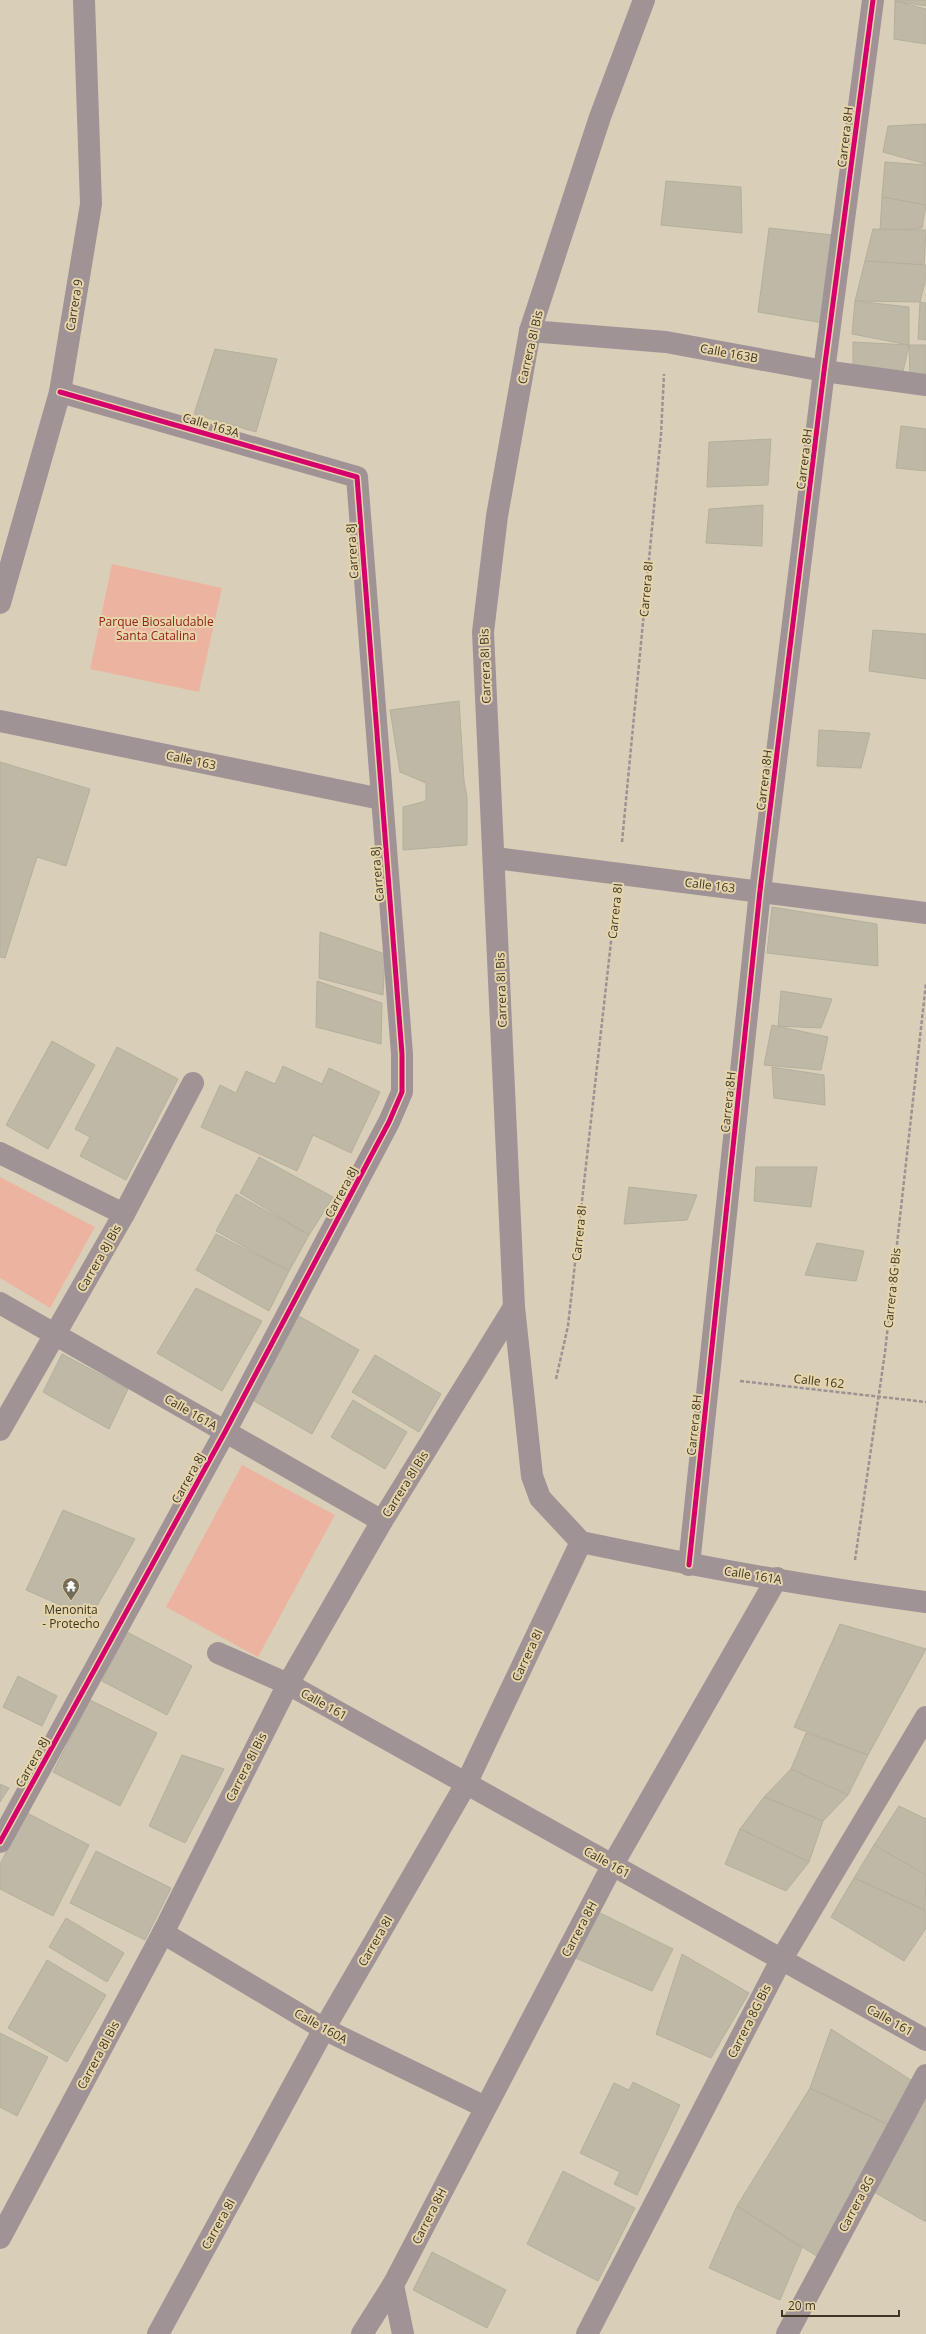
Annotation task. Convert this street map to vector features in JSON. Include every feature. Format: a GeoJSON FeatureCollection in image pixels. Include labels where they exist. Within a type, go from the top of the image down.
{"type":"FeatureCollection","features":[{"type":"Feature","properties":{"kind":"street","name":"Carrera 9"},"geometry":{"type":"LineString","coordinates":[[0,603],[60,392],[91,204],[84,0]]}},
{"type":"Feature","properties":{"kind":"street","name":"Carrera 8I Bis"},"geometry":{"type":"LineString","coordinates":[[581,1542],[540,1498],[532,1476],[514,1307],[495,858],[483,632],[497,516],[530,331],[600,117],[644,0]]}},
{"type":"Feature","properties":{"kind":"street","name":"Carrera 8H"},"geometry":{"type":"LineString","coordinates":[[689,1565],[760,891],[824,371],[873,0]]}},
{"type":"Feature","properties":{"kind":"street","name":"Calle 163B"},"geometry":{"type":"LineString","coordinates":[[530,331],[666,342],[824,371],[926,385]]}},
{"type":"Feature","properties":{"kind":"street","name":"Calle 163A"},"geometry":{"type":"LineString","coordinates":[[60,392],[357,477]]}},
{"type":"Feature","properties":{"kind":"street","name":"Carrera 8J"},"geometry":{"type":"LineString","coordinates":[[0,1842],[225,1432],[389,1122],[402,1092],[402,1054],[357,477]]}},
{"type":"Feature","properties":{"kind":"street","name":"Calle 163"},"geometry":{"type":"LineString","coordinates":[[0,722],[381,799]]}},
{"type":"Feature","properties":{"kind":"street","name":"Calle 163"},"geometry":{"type":"LineString","coordinates":[[495,858],[926,913]]}},
{"type":"Feature","properties":{"kind":"street","name":"Carrera 8J Bis"},"geometry":{"type":"LineString","coordinates":[[0,1430],[124,1214],[193,1083]]}},
{"type":"Feature","properties":{"kind":"street"},"geometry":{"type":"LineString","coordinates":[[0,1153],[124,1214]]}},
{"type":"Feature","properties":{"kind":"street","name":"Calle 161A"},"geometry":{"type":"LineString","coordinates":[[0,1303],[382,1521]]}},
{"type":"Feature","properties":{"kind":"street","name":"Carrera 8I Bis"},"geometry":{"type":"LineString","coordinates":[[0,2238],[163,1933],[288,1684],[382,1521],[514,1307]]}},
{"type":"Feature","properties":{"kind":"street","name":"Calle 161A"},"geometry":{"type":"LineString","coordinates":[[581,1542],[689,1565],[777,1578],[854,1592],[926,1602]]}},
{"type":"Feature","properties":{"kind":"street","name":"Carrera 8I"},"geometry":{"type":"LineString","coordinates":[[158,2334],[324,2029],[466,1784],[581,1542]]}},
{"type":"Feature","properties":{"kind":"street","name":"Carrera 8H"},"geometry":{"type":"LineString","coordinates":[[362,2334],[392,2285],[612,1866],[777,1578]]}},
{"type":"Feature","properties":{"kind":"street","name":"Calle 161"},"geometry":{"type":"LineString","coordinates":[[218,1653],[288,1684],[926,2040]]}},
{"type":"Feature","properties":{"kind":"street","name":"Carrera 8G Bis"},"geometry":{"type":"LineString","coordinates":[[587,2334],[781,1960],[926,1716]]}},
{"type":"Feature","properties":{"kind":"street","name":"Calle 160A"},"geometry":{"type":"LineString","coordinates":[[163,1933],[324,2029],[485,2107]]}},
{"type":"Feature","properties":{"kind":"street","name":"Carrera 8G"},"geometry":{"type":"LineString","coordinates":[[786,2334],[926,2074]]}},
{"type":"Feature","properties":{"kind":"street"},"geometry":{"type":"LineString","coordinates":[[392,2285],[402,2334]]}},
{"type":"Feature","properties":{"kind":"green space","name":"Parque Biosaludable Santa Catalina"},"geometry":{"type":"Polygon","coordinates":[[[112,564],[222,588],[199,692],[90,669],[112,564]]]}},
{"type":"Feature","properties":{"kind":"green space"},"geometry":{"type":"Polygon","coordinates":[[[0,1177],[95,1227],[50,1308],[0,1278],[0,1177]]]}},
{"type":"Feature","properties":{"kind":"green space"},"geometry":{"type":"Polygon","coordinates":[[[242,1465],[335,1515],[258,1657],[166,1607],[242,1465]]]}},
{"type":"Feature","properties":{"kind":"building"},"geometry":{"type":"Polygon","coordinates":[[[926,0],[926,6],[895,1],[926,0]]]}},
{"type":"Feature","properties":{"kind":"building"},"geometry":{"type":"Polygon","coordinates":[[[895,1],[926,9],[926,44],[894,39],[895,1]]]}},
{"type":"Feature","properties":{"kind":"building"},"geometry":{"type":"Polygon","coordinates":[[[926,124],[926,164],[883,152],[888,126],[926,124]]]}},
{"type":"Feature","properties":{"kind":"building"},"geometry":{"type":"Polygon","coordinates":[[[885,162],[926,165],[926,205],[882,197],[885,162]]]}},
{"type":"Feature","properties":{"kind":"building"},"geometry":{"type":"Polygon","coordinates":[[[666,181],[741,187],[742,233],[661,225],[666,181]]]}},
{"type":"Feature","properties":{"kind":"building"},"geometry":{"type":"Polygon","coordinates":[[[882,197],[926,205],[922,228],[880,231],[882,197]]]}},
{"type":"Feature","properties":{"kind":"building"},"geometry":{"type":"Polygon","coordinates":[[[769,228],[833,235],[823,323],[758,312],[769,228]]]}},
{"type":"Feature","properties":{"kind":"building"},"geometry":{"type":"Polygon","coordinates":[[[873,229],[926,230],[924,265],[865,261],[873,229]]]}},
{"type":"Feature","properties":{"kind":"building"},"geometry":{"type":"Polygon","coordinates":[[[865,261],[926,265],[926,278],[920,302],[855,301],[865,261]]]}},
{"type":"Feature","properties":{"kind":"building"},"geometry":{"type":"Polygon","coordinates":[[[855,301],[909,307],[909,345],[852,334],[855,301]]]}},
{"type":"Feature","properties":{"kind":"building"},"geometry":{"type":"Polygon","coordinates":[[[920,302],[926,303],[926,340],[918,339],[920,302]]]}},
{"type":"Feature","properties":{"kind":"building"},"geometry":{"type":"Polygon","coordinates":[[[853,342],[909,345],[902,376],[853,365],[853,342]]]}},
{"type":"Feature","properties":{"kind":"building"},"geometry":{"type":"Polygon","coordinates":[[[909,345],[926,345],[926,378],[910,377],[909,345]]]}},
{"type":"Feature","properties":{"kind":"building"},"geometry":{"type":"Polygon","coordinates":[[[215,349],[277,359],[256,432],[194,414],[215,349]]]}},
{"type":"Feature","properties":{"kind":"building"},"geometry":{"type":"Polygon","coordinates":[[[901,426],[926,429],[926,471],[896,468],[901,426]]]}},
{"type":"Feature","properties":{"kind":"building"},"geometry":{"type":"Polygon","coordinates":[[[771,439],[768,485],[707,487],[709,442],[771,439]]]}},
{"type":"Feature","properties":{"kind":"building"},"geometry":{"type":"Polygon","coordinates":[[[763,505],[762,546],[706,543],[709,509],[763,505]]]}},
{"type":"Feature","properties":{"kind":"building"},"geometry":{"type":"Polygon","coordinates":[[[873,630],[926,634],[926,679],[869,671],[873,630]]]}},
{"type":"Feature","properties":{"kind":"building"},"geometry":{"type":"Polygon","coordinates":[[[459,701],[464,781],[467,797],[467,845],[403,850],[403,807],[426,801],[426,783],[400,772],[390,710],[459,701]]]}},
{"type":"Feature","properties":{"kind":"building"},"geometry":{"type":"Polygon","coordinates":[[[819,730],[870,733],[861,768],[817,766],[819,730]]]}},
{"type":"Feature","properties":{"kind":"building"},"geometry":{"type":"Polygon","coordinates":[[[0,762],[90,789],[66,866],[37,857],[5,958],[0,957],[0,762]]]}},
{"type":"Feature","properties":{"kind":"building"},"geometry":{"type":"Polygon","coordinates":[[[772,907],[877,924],[878,966],[767,953],[772,907]]]}},
{"type":"Feature","properties":{"kind":"building"},"geometry":{"type":"Polygon","coordinates":[[[320,932],[385,954],[383,995],[319,978],[320,932]]]}},
{"type":"Feature","properties":{"kind":"building"},"geometry":{"type":"Polygon","coordinates":[[[317,981],[382,1003],[381,1044],[316,1027],[317,981]]]}},
{"type":"Feature","properties":{"kind":"building"},"geometry":{"type":"Polygon","coordinates":[[[781,991],[832,999],[821,1028],[778,1026],[781,991]]]}},
{"type":"Feature","properties":{"kind":"building"},"geometry":{"type":"Polygon","coordinates":[[[772,1025],[828,1037],[821,1070],[764,1065],[772,1025]]]}},
{"type":"Feature","properties":{"kind":"building"},"geometry":{"type":"Polygon","coordinates":[[[52,1041],[95,1065],[48,1149],[6,1125],[52,1041]]]}},
{"type":"Feature","properties":{"kind":"building"},"geometry":{"type":"Polygon","coordinates":[[[117,1047],[178,1079],[126,1180],[80,1156],[90,1137],[75,1129],[117,1047]]]}},
{"type":"Feature","properties":{"kind":"building"},"geometry":{"type":"Polygon","coordinates":[[[283,1066],[322,1084],[329,1068],[380,1092],[351,1153],[313,1135],[297,1171],[201,1127],[220,1085],[236,1093],[246,1071],[275,1084],[283,1066]]]}},
{"type":"Feature","properties":{"kind":"building"},"geometry":{"type":"Polygon","coordinates":[[[772,1067],[824,1075],[825,1105],[774,1098],[772,1067]]]}},
{"type":"Feature","properties":{"kind":"building"},"geometry":{"type":"Polygon","coordinates":[[[259,1157],[333,1197],[309,1235],[240,1193],[259,1157]]]}},
{"type":"Feature","properties":{"kind":"building"},"geometry":{"type":"Polygon","coordinates":[[[756,1167],[817,1167],[811,1207],[754,1201],[756,1167]]]}},
{"type":"Feature","properties":{"kind":"building"},"geometry":{"type":"Polygon","coordinates":[[[629,1187],[697,1195],[687,1220],[624,1224],[629,1187]]]}},
{"type":"Feature","properties":{"kind":"building"},"geometry":{"type":"Polygon","coordinates":[[[236,1194],[309,1235],[289,1271],[216,1231],[236,1194]]]}},
{"type":"Feature","properties":{"kind":"building"},"geometry":{"type":"Polygon","coordinates":[[[216,1234],[289,1271],[269,1311],[196,1270],[216,1234]]]}},
{"type":"Feature","properties":{"kind":"building"},"geometry":{"type":"Polygon","coordinates":[[[817,1243],[864,1251],[856,1281],[805,1275],[817,1243]]]}},
{"type":"Feature","properties":{"kind":"building"},"geometry":{"type":"Polygon","coordinates":[[[196,1288],[262,1321],[222,1391],[157,1353],[196,1288]]]}},
{"type":"Feature","properties":{"kind":"building"},"geometry":{"type":"Polygon","coordinates":[[[297,1315],[359,1350],[312,1434],[249,1398],[297,1315]]]}},
{"type":"Feature","properties":{"kind":"building"},"geometry":{"type":"Polygon","coordinates":[[[62,1354],[128,1389],[109,1429],[43,1392],[62,1354]]]}},
{"type":"Feature","properties":{"kind":"building"},"geometry":{"type":"Polygon","coordinates":[[[375,1355],[441,1394],[419,1432],[352,1392],[375,1355]]]}},
{"type":"Feature","properties":{"kind":"building"},"geometry":{"type":"Polygon","coordinates":[[[353,1400],[407,1432],[385,1469],[331,1437],[353,1400]]]}},
{"type":"Feature","properties":{"kind":"building"},"geometry":{"type":"Polygon","coordinates":[[[63,1510],[135,1539],[90,1618],[26,1590],[63,1510]]]}},
{"type":"Feature","properties":{"kind":"building"},"geometry":{"type":"Polygon","coordinates":[[[840,1624],[926,1649],[868,1755],[794,1727],[840,1624]]]}},
{"type":"Feature","properties":{"kind":"building"},"geometry":{"type":"Polygon","coordinates":[[[127,1632],[192,1666],[167,1715],[102,1681],[127,1632]]]}},
{"type":"Feature","properties":{"kind":"building"},"geometry":{"type":"Polygon","coordinates":[[[18,1676],[57,1696],[42,1726],[3,1707],[18,1676]]]}},
{"type":"Feature","properties":{"kind":"building"},"geometry":{"type":"Polygon","coordinates":[[[90,1700],[157,1733],[120,1806],[53,1772],[90,1700]]]}},
{"type":"Feature","properties":{"kind":"building"},"geometry":{"type":"Polygon","coordinates":[[[806,1733],[868,1755],[848,1795],[791,1769],[806,1733]]]}},
{"type":"Feature","properties":{"kind":"building"},"geometry":{"type":"Polygon","coordinates":[[[182,1755],[224,1769],[185,1843],[149,1826],[182,1755]]]}},
{"type":"Feature","properties":{"kind":"building"},"geometry":{"type":"Polygon","coordinates":[[[791,1769],[848,1795],[823,1821],[764,1797],[791,1769]]]}},
{"type":"Feature","properties":{"kind":"building"},"geometry":{"type":"Polygon","coordinates":[[[0,1784],[9,1788],[0,1802],[0,1784]]]}},
{"type":"Feature","properties":{"kind":"building"},"geometry":{"type":"Polygon","coordinates":[[[764,1797],[823,1821],[809,1862],[740,1829],[764,1797]]]}},
{"type":"Feature","properties":{"kind":"building"},"geometry":{"type":"Polygon","coordinates":[[[899,1806],[926,1819],[926,1875],[874,1845],[899,1806]]]}},
{"type":"Feature","properties":{"kind":"building"},"geometry":{"type":"Polygon","coordinates":[[[27,1813],[89,1845],[53,1916],[0,1889],[0,1864],[27,1813]]]}},
{"type":"Feature","properties":{"kind":"building"},"geometry":{"type":"Polygon","coordinates":[[[740,1829],[809,1862],[786,1891],[725,1864],[740,1829]]]}},
{"type":"Feature","properties":{"kind":"building"},"geometry":{"type":"Polygon","coordinates":[[[874,1845],[926,1875],[925,1910],[854,1878],[874,1845]]]}},
{"type":"Feature","properties":{"kind":"building"},"geometry":{"type":"Polygon","coordinates":[[[96,1851],[171,1888],[145,1940],[70,1903],[96,1851]]]}},
{"type":"Feature","properties":{"kind":"building"},"geometry":{"type":"Polygon","coordinates":[[[854,1878],[926,1911],[926,1928],[904,1961],[831,1917],[854,1878]]]}},
{"type":"Feature","properties":{"kind":"building"},"geometry":{"type":"Polygon","coordinates":[[[590,1908],[673,1949],[652,1991],[571,1956],[590,1908]]]}},
{"type":"Feature","properties":{"kind":"building"},"geometry":{"type":"Polygon","coordinates":[[[66,1918],[124,1953],[107,1982],[49,1947],[66,1918]]]}},
{"type":"Feature","properties":{"kind":"building"},"geometry":{"type":"Polygon","coordinates":[[[682,1954],[749,1993],[711,2058],[656,2034],[682,1954]]]}},
{"type":"Feature","properties":{"kind":"building"},"geometry":{"type":"Polygon","coordinates":[[[47,1960],[106,1995],[67,2062],[8,2028],[47,1960]]]}},
{"type":"Feature","properties":{"kind":"building"},"geometry":{"type":"Polygon","coordinates":[[[831,2029],[911,2080],[889,2125],[810,2088],[831,2029]]]}},
{"type":"Feature","properties":{"kind":"building"},"geometry":{"type":"Polygon","coordinates":[[[0,2033],[48,2057],[17,2116],[0,2107],[0,2033]]]}},
{"type":"Feature","properties":{"kind":"building"},"geometry":{"type":"Polygon","coordinates":[[[633,2082],[680,2105],[637,2195],[614,2184],[620,2172],[580,2153],[614,2083],[629,2090],[633,2082]]]}},
{"type":"Feature","properties":{"kind":"building"},"geometry":{"type":"Polygon","coordinates":[[[810,2088],[889,2125],[823,2260],[737,2206],[810,2088]]]}},
{"type":"Feature","properties":{"kind":"building"},"geometry":{"type":"Polygon","coordinates":[[[926,2098],[926,2222],[874,2192],[926,2098]]]}},
{"type":"Feature","properties":{"kind":"building"},"geometry":{"type":"Polygon","coordinates":[[[563,2171],[635,2208],[598,2281],[527,2244],[563,2171]]]}},
{"type":"Feature","properties":{"kind":"building"},"geometry":{"type":"Polygon","coordinates":[[[737,2206],[802,2248],[780,2300],[709,2268],[737,2206]]]}},
{"type":"Feature","properties":{"kind":"building"},"geometry":{"type":"Polygon","coordinates":[[[432,2252],[506,2290],[487,2328],[413,2290],[432,2252]]]}},
{"type":"Feature","properties":{"kind":"cycle path"},"geometry":{"type":"LineString","coordinates":[[689,1565],[760,891],[824,371],[873,0]]}},
{"type":"Feature","properties":{"kind":"cycle path"},"geometry":{"type":"LineString","coordinates":[[0,1842],[225,1432],[389,1122],[402,1092],[402,1054],[357,477],[60,392]]}},
{"type":"Feature","properties":{"kind":"place","name":"Menonita - Protecho"},"geometry":{"type":"Point","coordinates":[71,1601]}}]}
